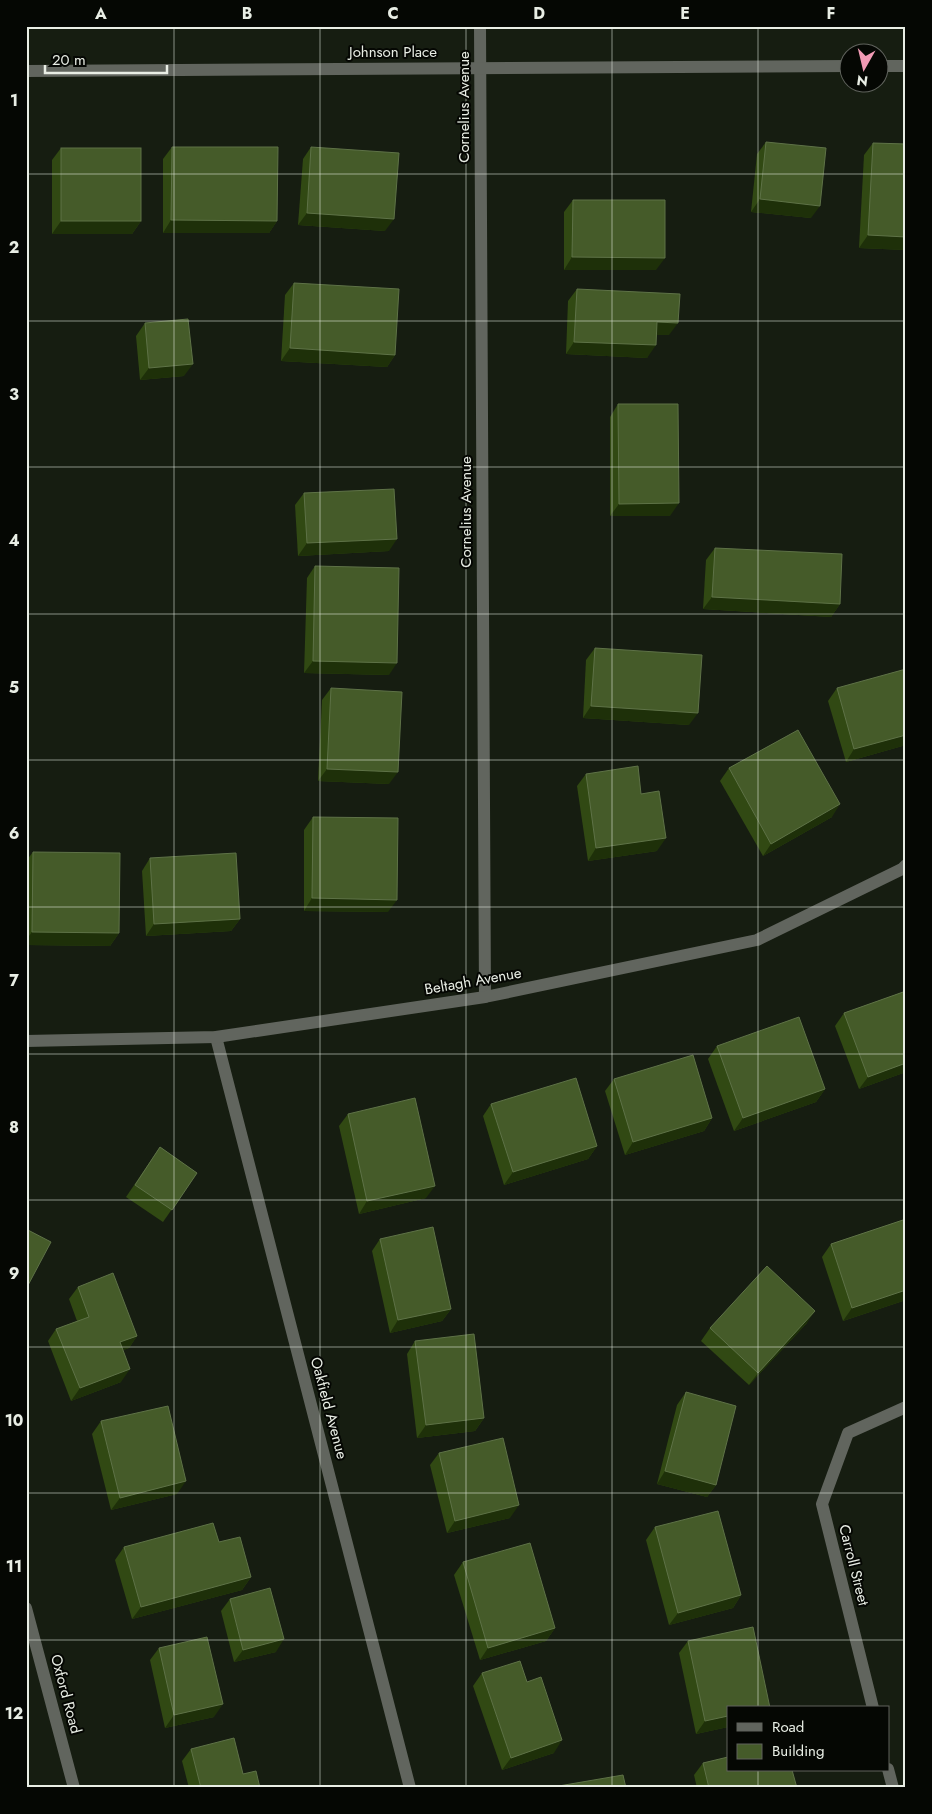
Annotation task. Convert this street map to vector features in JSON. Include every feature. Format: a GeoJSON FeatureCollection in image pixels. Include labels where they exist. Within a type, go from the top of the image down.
{"type":"FeatureCollection","features":[{"type":"Feature","properties":{"kind":"street","name":"Cornelius Avenue"},"geometry":{"type":"LineString","coordinates":[[480,26],[485,997]]}},
{"type":"Feature","properties":{"kind":"street","name":"Johnson Place"},"geometry":{"type":"LineString","coordinates":[[26,71],[840,66]]}},
{"type":"Feature","properties":{"kind":"street"},"geometry":{"type":"LineString","coordinates":[[890,66],[906,66]]}},
{"type":"Feature","properties":{"kind":"street","name":"Beltagh Avenue"},"geometry":{"type":"LineString","coordinates":[[26,1041],[216,1037],[485,997],[757,940],[902,869],[906,865]]}},
{"type":"Feature","properties":{"kind":"street","name":"Oakfield Avenue"},"geometry":{"type":"LineString","coordinates":[[216,1037],[410,1788]]}},
{"type":"Feature","properties":{"kind":"street","name":"Carroll Street"},"geometry":{"type":"LineString","coordinates":[[872,1706],[822,1504],[848,1433],[906,1407]]}},
{"type":"Feature","properties":{"kind":"street","name":"Oxford Road"},"geometry":{"type":"LineString","coordinates":[[26,1608],[74,1788]]}},
{"type":"Feature","properties":{"kind":"street"},"geometry":{"type":"LineString","coordinates":[[889,1772],[893,1788]]}},
{"type":"Feature","properties":{"kind":"building"},"geometry":{"type":"Polygon","coordinates":[[[766,142],[826,148],[820,206],[760,199],[766,142]]]}},
{"type":"Feature","properties":{"kind":"building"},"geometry":{"type":"Polygon","coordinates":[[[873,143],[906,144],[906,237],[868,235],[873,143]]]}},
{"type":"Feature","properties":{"kind":"building"},"geometry":{"type":"Polygon","coordinates":[[[172,147],[278,147],[277,221],[171,220],[172,147]]]}},
{"type":"Feature","properties":{"kind":"building"},"geometry":{"type":"Polygon","coordinates":[[[311,147],[399,153],[394,219],[307,213],[311,147]]]}},
{"type":"Feature","properties":{"kind":"building"},"geometry":{"type":"Polygon","coordinates":[[[61,148],[141,148],[141,221],[61,221],[61,148]]]}},
{"type":"Feature","properties":{"kind":"building"},"geometry":{"type":"Polygon","coordinates":[[[573,200],[665,200],[665,258],[572,257],[573,200]]]}},
{"type":"Feature","properties":{"kind":"building"},"geometry":{"type":"Polygon","coordinates":[[[294,283],[399,289],[395,355],[290,348],[294,283]]]}},
{"type":"Feature","properties":{"kind":"building"},"geometry":{"type":"Polygon","coordinates":[[[577,289],[680,294],[678,323],[657,322],[656,345],[574,342],[577,289]]]}},
{"type":"Feature","properties":{"kind":"building"},"geometry":{"type":"Polygon","coordinates":[[[188,319],[193,364],[149,368],[145,323],[188,319]]]}},
{"type":"Feature","properties":{"kind":"building"},"geometry":{"type":"Polygon","coordinates":[[[618,404],[678,404],[679,503],[619,504],[618,404]]]}},
{"type":"Feature","properties":{"kind":"building"},"geometry":{"type":"Polygon","coordinates":[[[394,489],[397,539],[307,543],[304,493],[394,489]]]}},
{"type":"Feature","properties":{"kind":"building"},"geometry":{"type":"Polygon","coordinates":[[[715,548],[842,554],[840,604],[712,597],[715,548]]]}},
{"type":"Feature","properties":{"kind":"building"},"geometry":{"type":"Polygon","coordinates":[[[315,566],[399,568],[397,663],[313,661],[315,566]]]}},
{"type":"Feature","properties":{"kind":"building"},"geometry":{"type":"Polygon","coordinates":[[[595,648],[702,655],[698,713],[591,706],[595,648]]]}},
{"type":"Feature","properties":{"kind":"building"},"geometry":{"type":"Polygon","coordinates":[[[906,669],[906,735],[854,749],[837,688],[906,669]]]}},
{"type":"Feature","properties":{"kind":"building"},"geometry":{"type":"Polygon","coordinates":[[[331,688],[402,692],[398,772],[327,769],[331,688]]]}},
{"type":"Feature","properties":{"kind":"building"},"geometry":{"type":"Polygon","coordinates":[[[798,730],[840,804],[771,844],[729,768],[798,730]]]}},
{"type":"Feature","properties":{"kind":"building"},"geometry":{"type":"Polygon","coordinates":[[[638,766],[641,794],[659,791],[666,838],[596,848],[586,774],[638,766]]]}},
{"type":"Feature","properties":{"kind":"building"},"geometry":{"type":"Polygon","coordinates":[[[313,817],[398,818],[397,900],[312,898],[313,817]]]}},
{"type":"Feature","properties":{"kind":"building"},"geometry":{"type":"Polygon","coordinates":[[[33,852],[120,853],[119,933],[32,932],[33,852]]]}},
{"type":"Feature","properties":{"kind":"building"},"geometry":{"type":"Polygon","coordinates":[[[236,853],[240,919],[154,924],[150,858],[236,853]]]}},
{"type":"Feature","properties":{"kind":"building"},"geometry":{"type":"Polygon","coordinates":[[[906,991],[906,1063],[868,1077],[844,1013],[906,991]]]}},
{"type":"Feature","properties":{"kind":"building"},"geometry":{"type":"Polygon","coordinates":[[[799,1017],[825,1089],[743,1118],[717,1046],[799,1017]]]}},
{"type":"Feature","properties":{"kind":"building"},"geometry":{"type":"Polygon","coordinates":[[[693,1055],[712,1118],[633,1142],[614,1079],[693,1055]]]}},
{"type":"Feature","properties":{"kind":"building"},"geometry":{"type":"Polygon","coordinates":[[[576,1078],[597,1146],[513,1172],[491,1104],[576,1078]]]}},
{"type":"Feature","properties":{"kind":"building"},"geometry":{"type":"Polygon","coordinates":[[[415,1098],[435,1186],[367,1201],[348,1114],[415,1098]]]}},
{"type":"Feature","properties":{"kind":"building"},"geometry":{"type":"Polygon","coordinates":[[[160,1147],[197,1173],[172,1210],[135,1185],[160,1147]]]}},
{"type":"Feature","properties":{"kind":"building"},"geometry":{"type":"Polygon","coordinates":[[[906,1219],[906,1290],[852,1308],[831,1244],[906,1219]]]}},
{"type":"Feature","properties":{"kind":"building"},"geometry":{"type":"Polygon","coordinates":[[[433,1227],[451,1309],[398,1320],[380,1239],[433,1227]]]}},
{"type":"Feature","properties":{"kind":"building"},"geometry":{"type":"Polygon","coordinates":[[[26,1229],[51,1242],[26,1289],[26,1229]]]}},
{"type":"Feature","properties":{"kind":"building"},"geometry":{"type":"Polygon","coordinates":[[[767,1266],[815,1311],[758,1373],[710,1328],[767,1266]]]}},
{"type":"Feature","properties":{"kind":"building"},"geometry":{"type":"Polygon","coordinates":[[[113,1273],[137,1336],[120,1342],[130,1369],[80,1388],[56,1329],[89,1317],[78,1287],[113,1273]]]}},
{"type":"Feature","properties":{"kind":"building"},"geometry":{"type":"Polygon","coordinates":[[[474,1334],[484,1418],[426,1425],[415,1341],[474,1334]]]}},
{"type":"Feature","properties":{"kind":"building"},"geometry":{"type":"Polygon","coordinates":[[[686,1392],[736,1406],[716,1485],[665,1471],[686,1392]]]}},
{"type":"Feature","properties":{"kind":"building"},"geometry":{"type":"Polygon","coordinates":[[[168,1406],[186,1481],[120,1498],[101,1421],[168,1406]]]}},
{"type":"Feature","properties":{"kind":"building"},"geometry":{"type":"Polygon","coordinates":[[[503,1438],[519,1505],[455,1521],[439,1453],[503,1438]]]}},
{"type":"Feature","properties":{"kind":"building"},"geometry":{"type":"Polygon","coordinates":[[[718,1511],[741,1595],[678,1613],[655,1527],[718,1511]]]}},
{"type":"Feature","properties":{"kind":"building"},"geometry":{"type":"Polygon","coordinates":[[[213,1523],[219,1542],[240,1537],[251,1577],[141,1607],[124,1547],[213,1523]]]}},
{"type":"Feature","properties":{"kind":"building"},"geometry":{"type":"Polygon","coordinates":[[[530,1543],[555,1628],[488,1648],[463,1562],[530,1543]]]}},
{"type":"Feature","properties":{"kind":"building"},"geometry":{"type":"Polygon","coordinates":[[[270,1588],[284,1639],[243,1650],[230,1599],[270,1588]]]}},
{"type":"Feature","properties":{"kind":"building"},"geometry":{"type":"Polygon","coordinates":[[[753,1627],[770,1706],[727,1706],[727,1716],[705,1721],[688,1641],[753,1627]]]}},
{"type":"Feature","properties":{"kind":"building"},"geometry":{"type":"Polygon","coordinates":[[[207,1637],[223,1704],[174,1715],[159,1648],[207,1637]]]}},
{"type":"Feature","properties":{"kind":"building"},"geometry":{"type":"Polygon","coordinates":[[[520,1661],[527,1682],[541,1677],[562,1740],[511,1758],[482,1673],[520,1661]]]}},
{"type":"Feature","properties":{"kind":"building"},"geometry":{"type":"Polygon","coordinates":[[[234,1738],[243,1774],[256,1771],[260,1788],[201,1788],[191,1749],[234,1738]]]}},
{"type":"Feature","properties":{"kind":"building"},"geometry":{"type":"Polygon","coordinates":[[[727,1757],[727,1772],[793,1772],[797,1788],[709,1788],[703,1763],[727,1757]]]}},
{"type":"Feature","properties":{"kind":"building"},"geometry":{"type":"Polygon","coordinates":[[[623,1775],[626,1788],[547,1788],[623,1775]]]}}]}
